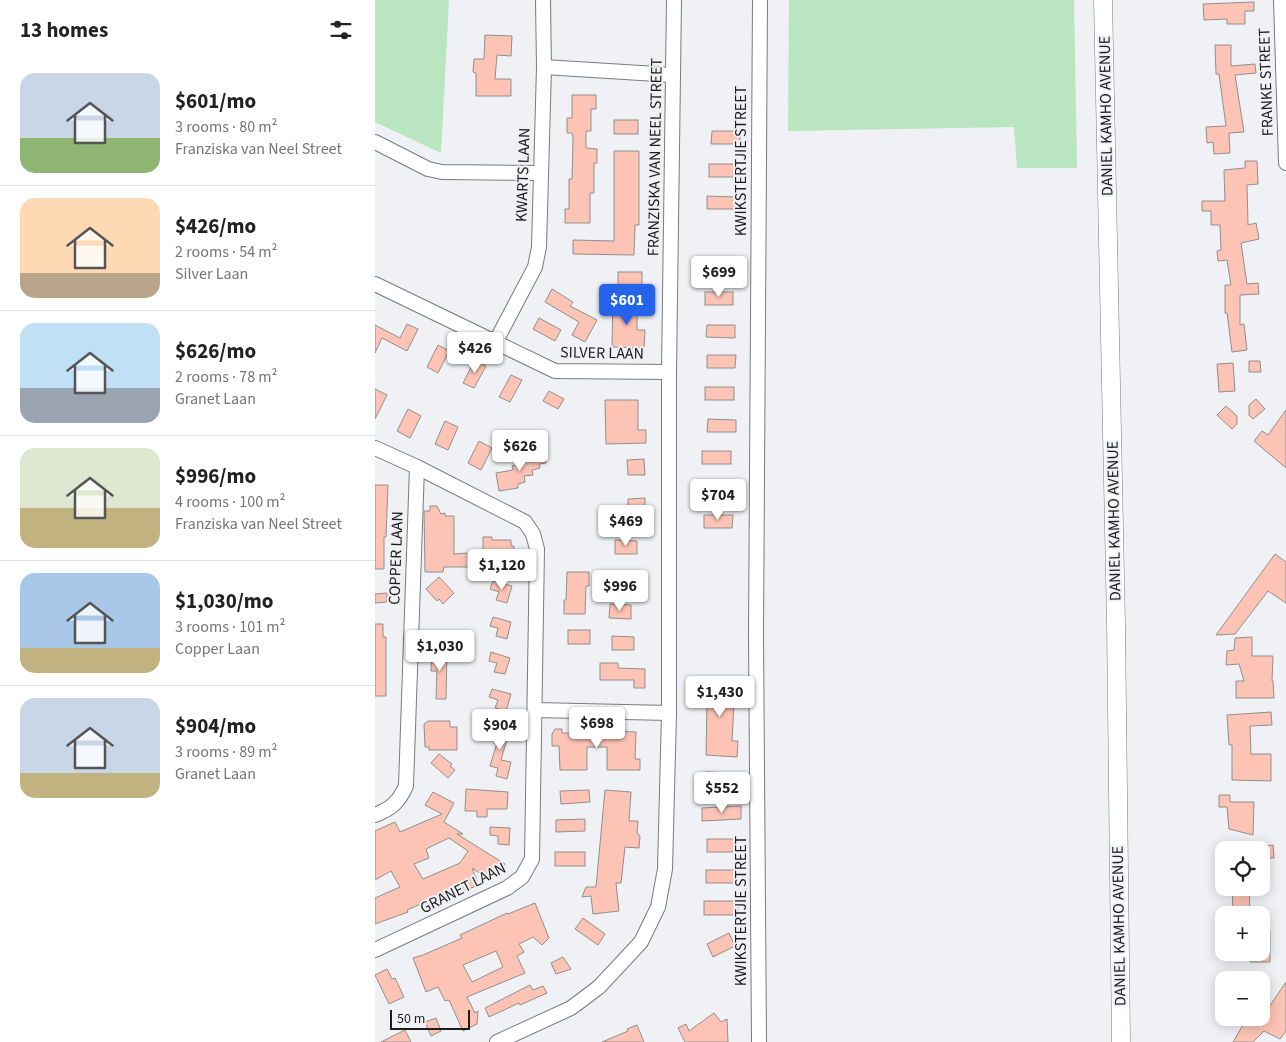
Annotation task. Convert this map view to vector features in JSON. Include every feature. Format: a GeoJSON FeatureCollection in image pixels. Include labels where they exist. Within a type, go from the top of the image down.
{"type":"FeatureCollection","features":[{"type":"Feature","properties":{"kind":"main road","name":"DANIEL KAMHO AVENUE"},"geometry":{"type":"LineString","coordinates":[[1103,0],[1116,614],[1121,1042]]}},
{"type":"Feature","properties":{"kind":"street","name":"KWARTS LAAN"},"geometry":{"type":"LineString","coordinates":[[496,342],[535,267],[539,248],[543,0]]}},
{"type":"Feature","properties":{"kind":"street","name":"FRANZISKA VAN NEEL STREET"},"geometry":{"type":"LineString","coordinates":[[497,1042],[571,1008],[599,987],[641,942],[658,907],[665,869],[669,713],[669,372],[674,0]]}},
{"type":"Feature","properties":{"kind":"street","name":"KWIKSTERTJIE STREET"},"geometry":{"type":"LineString","coordinates":[[759,1042],[756,635],[760,0]]}},
{"type":"Feature","properties":{"kind":"street","name":"FRANKE STREET"},"geometry":{"type":"LineString","coordinates":[[1281,0],[1286,162]]}},
{"type":"Feature","properties":{"kind":"street"},"geometry":{"type":"LineString","coordinates":[[543,67],[673,74]]}},
{"type":"Feature","properties":{"kind":"street"},"geometry":{"type":"LineString","coordinates":[[375,142],[428,169],[442,172],[541,173]]}},
{"type":"Feature","properties":{"kind":"street","name":"SILVER LAAN"},"geometry":{"type":"LineString","coordinates":[[375,284],[555,371],[669,372]]}},
{"type":"Feature","properties":{"kind":"street","name":"GRANET LAAN"},"geometry":{"type":"LineString","coordinates":[[375,448],[417,467],[525,522],[533,534],[537,549],[532,859],[522,877],[507,888],[375,950]]}},
{"type":"Feature","properties":{"kind":"street","name":"COPPER LAAN"},"geometry":{"type":"LineString","coordinates":[[375,815],[388,810],[400,799],[406,786],[417,467]]}},
{"type":"Feature","properties":{"kind":"street"},"geometry":{"type":"LineString","coordinates":[[535,710],[669,713]]}},
{"type":"Feature","properties":{"kind":"green space"},"geometry":{"type":"Polygon","coordinates":[[[375,0],[449,0],[441,153],[375,122],[375,0]]]}},
{"type":"Feature","properties":{"kind":"green space"},"geometry":{"type":"Polygon","coordinates":[[[789,0],[1074,0],[1077,168],[1017,168],[1014,127],[788,131],[789,0]]]}},
{"type":"Feature","properties":{"kind":"building"},"geometry":{"type":"Polygon","coordinates":[[[1254,2],[1254,11],[1245,11],[1245,24],[1227,24],[1227,19],[1204,20],[1203,4],[1254,2]]]}},
{"type":"Feature","properties":{"kind":"building"},"geometry":{"type":"Polygon","coordinates":[[[485,35],[512,36],[511,56],[497,55],[495,79],[511,79],[511,96],[476,96],[476,73],[473,72],[474,59],[484,59],[485,35]]]}},
{"type":"Feature","properties":{"kind":"building"},"geometry":{"type":"Polygon","coordinates":[[[1215,45],[1231,45],[1231,66],[1255,64],[1256,73],[1235,75],[1244,132],[1229,133],[1230,153],[1214,154],[1213,142],[1207,143],[1206,127],[1226,126],[1219,74],[1216,74],[1215,45]]]}},
{"type":"Feature","properties":{"kind":"building"},"geometry":{"type":"Polygon","coordinates":[[[572,95],[596,95],[596,109],[591,109],[591,131],[586,131],[586,148],[597,149],[597,163],[594,163],[594,193],[590,193],[590,223],[565,223],[565,209],[569,209],[569,179],[572,179],[573,138],[572,133],[567,133],[567,118],[572,118],[572,95]]]}},
{"type":"Feature","properties":{"kind":"building"},"geometry":{"type":"Polygon","coordinates":[[[614,120],[638,120],[638,134],[614,134],[614,120]]]}},
{"type":"Feature","properties":{"kind":"building"},"geometry":{"type":"Polygon","coordinates":[[[712,131],[740,131],[740,144],[711,144],[712,131]]]}},
{"type":"Feature","properties":{"kind":"building"},"geometry":{"type":"Polygon","coordinates":[[[614,151],[639,151],[639,225],[635,225],[634,255],[573,254],[573,240],[614,241],[614,151]]]}},
{"type":"Feature","properties":{"kind":"building"},"geometry":{"type":"Polygon","coordinates":[[[1245,161],[1257,161],[1258,184],[1247,185],[1248,225],[1256,223],[1259,239],[1241,243],[1247,284],[1258,283],[1259,294],[1240,295],[1240,325],[1244,324],[1247,350],[1232,352],[1227,313],[1225,313],[1225,285],[1231,285],[1227,260],[1218,261],[1217,251],[1221,250],[1220,225],[1211,225],[1211,211],[1202,211],[1202,201],[1225,201],[1224,170],[1245,168],[1245,161]]]}},
{"type":"Feature","properties":{"kind":"building"},"geometry":{"type":"Polygon","coordinates":[[[709,164],[737,164],[737,177],[709,177],[709,164]]]}},
{"type":"Feature","properties":{"kind":"building"},"geometry":{"type":"Polygon","coordinates":[[[707,196],[736,197],[735,209],[707,209],[707,196]]]}},
{"type":"Feature","properties":{"kind":"building"},"geometry":{"type":"Polygon","coordinates":[[[707,260],[735,261],[735,274],[706,273],[707,260]]]}},
{"type":"Feature","properties":{"kind":"building"},"geometry":{"type":"Polygon","coordinates":[[[618,272],[642,272],[642,286],[618,286],[618,272]]]}},
{"type":"Feature","properties":{"kind":"building"},"geometry":{"type":"Polygon","coordinates":[[[552,289],[573,302],[570,306],[597,320],[585,342],[572,335],[579,322],[545,302],[552,289]]]}},
{"type":"Feature","properties":{"kind":"building"},"geometry":{"type":"Polygon","coordinates":[[[705,292],[733,292],[733,305],[705,305],[705,292]]]}},
{"type":"Feature","properties":{"kind":"building"},"geometry":{"type":"Polygon","coordinates":[[[613,302],[637,302],[637,330],[645,330],[644,348],[612,347],[613,302]]]}},
{"type":"Feature","properties":{"kind":"building"},"geometry":{"type":"Polygon","coordinates":[[[539,318],[561,330],[555,341],[533,329],[539,318]]]}},
{"type":"Feature","properties":{"kind":"building"},"geometry":{"type":"Polygon","coordinates":[[[407,324],[418,329],[407,351],[382,338],[375,353],[375,325],[400,338],[407,324]]]}},
{"type":"Feature","properties":{"kind":"building"},"geometry":{"type":"Polygon","coordinates":[[[707,325],[735,325],[735,338],[706,337],[707,325]]]}},
{"type":"Feature","properties":{"kind":"building"},"geometry":{"type":"Polygon","coordinates":[[[438,345],[449,351],[438,373],[427,367],[438,345]]]}},
{"type":"Feature","properties":{"kind":"building"},"geometry":{"type":"Polygon","coordinates":[[[707,355],[736,355],[735,368],[707,368],[707,355]]]}},
{"type":"Feature","properties":{"kind":"building"},"geometry":{"type":"Polygon","coordinates":[[[475,360],[486,366],[474,388],[463,383],[475,360]]]}},
{"type":"Feature","properties":{"kind":"building"},"geometry":{"type":"Polygon","coordinates":[[[1249,361],[1260,361],[1261,372],[1249,372],[1249,361]]]}},
{"type":"Feature","properties":{"kind":"building"},"geometry":{"type":"Polygon","coordinates":[[[1233,363],[1235,391],[1219,392],[1217,364],[1233,363]]]}},
{"type":"Feature","properties":{"kind":"building"},"geometry":{"type":"Polygon","coordinates":[[[511,375],[522,380],[510,402],[499,397],[511,375]]]}},
{"type":"Feature","properties":{"kind":"building"},"geometry":{"type":"Polygon","coordinates":[[[705,387],[734,387],[734,400],[705,400],[705,387]]]}},
{"type":"Feature","properties":{"kind":"building"},"geometry":{"type":"Polygon","coordinates":[[[375,389],[387,395],[375,419],[375,389]]]}},
{"type":"Feature","properties":{"kind":"building"},"geometry":{"type":"Polygon","coordinates":[[[549,391],[564,399],[558,409],[543,401],[549,391]]]}},
{"type":"Feature","properties":{"kind":"building"},"geometry":{"type":"Polygon","coordinates":[[[1256,399],[1265,409],[1253,419],[1249,415],[1249,405],[1256,399]]]}},
{"type":"Feature","properties":{"kind":"building"},"geometry":{"type":"Polygon","coordinates":[[[605,400],[638,400],[638,430],[646,430],[646,443],[606,444],[605,400]]]}},
{"type":"Feature","properties":{"kind":"building"},"geometry":{"type":"Polygon","coordinates":[[[1226,406],[1237,416],[1237,424],[1232,429],[1217,415],[1226,406]]]}},
{"type":"Feature","properties":{"kind":"building"},"geometry":{"type":"Polygon","coordinates":[[[408,409],[421,416],[410,438],[397,431],[408,409]]]}},
{"type":"Feature","properties":{"kind":"building"},"geometry":{"type":"Polygon","coordinates":[[[1286,410],[1286,468],[1254,441],[1262,431],[1268,435],[1286,410]]]}},
{"type":"Feature","properties":{"kind":"building"},"geometry":{"type":"Polygon","coordinates":[[[708,419],[736,420],[736,432],[707,432],[708,419]]]}},
{"type":"Feature","properties":{"kind":"building"},"geometry":{"type":"Polygon","coordinates":[[[445,421],[458,427],[448,450],[435,444],[445,421]]]}},
{"type":"Feature","properties":{"kind":"building"},"geometry":{"type":"Polygon","coordinates":[[[479,441],[492,448],[481,470],[468,463],[479,441]]]}},
{"type":"Feature","properties":{"kind":"building"},"geometry":{"type":"Polygon","coordinates":[[[702,451],[731,451],[731,464],[702,464],[702,451]]]}},
{"type":"Feature","properties":{"kind":"building"},"geometry":{"type":"Polygon","coordinates":[[[544,452],[546,463],[539,464],[540,468],[532,470],[533,475],[524,476],[525,482],[518,484],[518,488],[499,491],[496,473],[513,470],[512,466],[520,464],[519,460],[528,459],[527,454],[544,452]]]}},
{"type":"Feature","properties":{"kind":"building"},"geometry":{"type":"Polygon","coordinates":[[[644,459],[645,475],[628,475],[627,460],[644,459]]]}},
{"type":"Feature","properties":{"kind":"building"},"geometry":{"type":"Polygon","coordinates":[[[706,482],[734,482],[734,495],[706,495],[706,482]]]}},
{"type":"Feature","properties":{"kind":"building"},"geometry":{"type":"Polygon","coordinates":[[[375,485],[388,485],[386,537],[384,537],[384,569],[375,569],[375,485]]]}},
{"type":"Feature","properties":{"kind":"building"},"geometry":{"type":"Polygon","coordinates":[[[645,498],[645,514],[628,515],[628,499],[645,498]]]}},
{"type":"Feature","properties":{"kind":"building"},"geometry":{"type":"Polygon","coordinates":[[[430,506],[437,506],[441,514],[445,513],[445,516],[454,516],[454,554],[468,553],[469,567],[444,567],[443,572],[425,572],[424,511],[430,511],[430,506]]]}},
{"type":"Feature","properties":{"kind":"building"},"geometry":{"type":"Polygon","coordinates":[[[704,515],[733,515],[732,528],[704,528],[704,515]]]}},
{"type":"Feature","properties":{"kind":"building"},"geometry":{"type":"Polygon","coordinates":[[[483,537],[492,537],[492,540],[511,540],[511,546],[514,546],[514,566],[492,566],[492,551],[483,551],[483,537]]]}},
{"type":"Feature","properties":{"kind":"building"},"geometry":{"type":"Polygon","coordinates":[[[615,540],[637,541],[637,554],[615,554],[615,540]]]}},
{"type":"Feature","properties":{"kind":"building"},"geometry":{"type":"Polygon","coordinates":[[[1275,554],[1286,562],[1286,603],[1268,591],[1235,634],[1216,635],[1275,554]]]}},
{"type":"Feature","properties":{"kind":"building"},"geometry":{"type":"Polygon","coordinates":[[[567,572],[589,572],[589,586],[586,586],[585,614],[564,614],[567,572]]]}},
{"type":"Feature","properties":{"kind":"building"},"geometry":{"type":"Polygon","coordinates":[[[612,572],[633,572],[633,586],[611,585],[612,572]]]}},
{"type":"Feature","properties":{"kind":"building"},"geometry":{"type":"Polygon","coordinates":[[[439,577],[454,593],[443,604],[439,599],[437,601],[426,589],[439,577]]]}},
{"type":"Feature","properties":{"kind":"building"},"geometry":{"type":"Polygon","coordinates":[[[493,581],[512,586],[507,603],[496,600],[499,592],[490,589],[493,581]]]}},
{"type":"Feature","properties":{"kind":"building"},"geometry":{"type":"Polygon","coordinates":[[[387,593],[387,602],[375,603],[375,594],[387,593]]]}},
{"type":"Feature","properties":{"kind":"building"},"geometry":{"type":"Polygon","coordinates":[[[610,604],[631,605],[631,619],[609,618],[610,604]]]}},
{"type":"Feature","properties":{"kind":"building"},"geometry":{"type":"Polygon","coordinates":[[[493,617],[511,622],[507,639],[496,636],[498,628],[490,626],[493,617]]]}},
{"type":"Feature","properties":{"kind":"building"},"geometry":{"type":"Polygon","coordinates":[[[375,624],[383,624],[383,637],[386,637],[386,696],[375,696],[375,624]]]}},
{"type":"Feature","properties":{"kind":"building"},"geometry":{"type":"Polygon","coordinates":[[[568,630],[590,630],[590,644],[568,644],[568,630]]]}},
{"type":"Feature","properties":{"kind":"building"},"geometry":{"type":"Polygon","coordinates":[[[612,636],[634,637],[634,650],[612,650],[612,636]]]}},
{"type":"Feature","properties":{"kind":"building"},"geometry":{"type":"Polygon","coordinates":[[[1252,637],[1252,656],[1273,656],[1272,681],[1274,698],[1236,698],[1236,681],[1244,681],[1239,664],[1226,665],[1227,651],[1234,650],[1235,638],[1252,637]]]}},
{"type":"Feature","properties":{"kind":"building"},"geometry":{"type":"Polygon","coordinates":[[[432,649],[447,650],[446,699],[436,699],[437,671],[431,671],[432,649]]]}},
{"type":"Feature","properties":{"kind":"building"},"geometry":{"type":"Polygon","coordinates":[[[491,652],[510,658],[505,674],[494,672],[497,663],[489,661],[491,652]]]}},
{"type":"Feature","properties":{"kind":"building"},"geometry":{"type":"Polygon","coordinates":[[[600,663],[618,663],[618,668],[645,669],[645,688],[634,688],[634,680],[600,680],[600,663]]]}},
{"type":"Feature","properties":{"kind":"building"},"geometry":{"type":"Polygon","coordinates":[[[701,682],[737,682],[732,741],[738,741],[737,757],[706,755],[707,702],[700,702],[701,682]]]}},
{"type":"Feature","properties":{"kind":"building"},"geometry":{"type":"Polygon","coordinates":[[[492,689],[511,694],[506,711],[495,708],[498,700],[489,697],[492,689]]]}},
{"type":"Feature","properties":{"kind":"building"},"geometry":{"type":"Polygon","coordinates":[[[1271,712],[1272,725],[1250,726],[1251,754],[1271,754],[1271,781],[1232,780],[1232,745],[1229,745],[1227,715],[1271,712]]]}},
{"type":"Feature","properties":{"kind":"building"},"geometry":{"type":"Polygon","coordinates":[[[428,721],[450,721],[450,727],[457,727],[457,750],[429,750],[429,747],[425,747],[424,724],[428,721]]]}},
{"type":"Feature","properties":{"kind":"building"},"geometry":{"type":"Polygon","coordinates":[[[491,724],[510,729],[501,760],[511,762],[507,779],[496,776],[498,768],[490,766],[497,743],[494,743],[497,734],[489,732],[491,724]]]}},
{"type":"Feature","properties":{"kind":"building"},"geometry":{"type":"Polygon","coordinates":[[[555,729],[562,729],[562,733],[587,734],[587,730],[636,732],[635,759],[640,759],[640,770],[607,770],[607,747],[587,747],[587,770],[560,770],[559,746],[552,746],[552,734],[555,729]]]}},
{"type":"Feature","properties":{"kind":"building"},"geometry":{"type":"Polygon","coordinates":[[[439,754],[452,764],[450,766],[455,770],[448,778],[431,763],[439,754]]]}},
{"type":"Feature","properties":{"kind":"building"},"geometry":{"type":"Polygon","coordinates":[[[706,772],[736,773],[735,787],[705,786],[706,772]]]}},
{"type":"Feature","properties":{"kind":"building"},"geometry":{"type":"Polygon","coordinates":[[[466,789],[508,792],[507,809],[487,809],[487,817],[477,817],[477,811],[465,811],[466,789]]]}},
{"type":"Feature","properties":{"kind":"building"},"geometry":{"type":"Polygon","coordinates":[[[589,790],[590,802],[561,804],[560,791],[589,790]]]}},
{"type":"Feature","properties":{"kind":"building"},"geometry":{"type":"Polygon","coordinates":[[[605,790],[631,792],[629,821],[638,821],[639,848],[625,847],[621,883],[616,883],[619,911],[593,914],[591,896],[582,897],[586,887],[596,887],[605,790]]]}},
{"type":"Feature","properties":{"kind":"building"},"geometry":{"type":"Polygon","coordinates":[[[433,792],[454,803],[444,822],[463,834],[457,834],[505,864],[498,876],[492,872],[488,879],[472,868],[479,885],[448,897],[446,893],[407,910],[408,912],[375,924],[375,898],[400,887],[391,871],[375,880],[375,831],[395,822],[400,832],[442,814],[425,805],[433,792]],[[449,838],[426,849],[429,858],[414,864],[423,879],[460,863],[468,851],[449,838]]]}},
{"type":"Feature","properties":{"kind":"building"},"geometry":{"type":"Polygon","coordinates":[[[1219,795],[1230,795],[1230,802],[1254,802],[1253,835],[1229,829],[1227,807],[1219,807],[1219,795]]]}},
{"type":"Feature","properties":{"kind":"building"},"geometry":{"type":"Polygon","coordinates":[[[741,806],[741,819],[702,821],[702,808],[741,806]]]}},
{"type":"Feature","properties":{"kind":"building"},"geometry":{"type":"Polygon","coordinates":[[[585,819],[585,831],[556,832],[556,820],[585,819]]]}},
{"type":"Feature","properties":{"kind":"building"},"geometry":{"type":"Polygon","coordinates":[[[490,827],[510,828],[509,845],[498,844],[498,836],[490,835],[490,827]]]}},
{"type":"Feature","properties":{"kind":"building"},"geometry":{"type":"Polygon","coordinates":[[[707,839],[735,839],[735,852],[707,852],[707,839]]]}},
{"type":"Feature","properties":{"kind":"building"},"geometry":{"type":"Polygon","coordinates":[[[1270,845],[1273,845],[1274,858],[1270,858],[1270,845]]]}},
{"type":"Feature","properties":{"kind":"building"},"geometry":{"type":"Polygon","coordinates":[[[555,852],[585,852],[585,866],[555,866],[555,852]]]}},
{"type":"Feature","properties":{"kind":"building"},"geometry":{"type":"Polygon","coordinates":[[[706,870],[735,870],[735,883],[706,883],[706,870]]]}},
{"type":"Feature","properties":{"kind":"building"},"geometry":{"type":"Polygon","coordinates":[[[1232,896],[1249,896],[1250,906],[1233,906],[1232,896]]]}},
{"type":"Feature","properties":{"kind":"building"},"geometry":{"type":"Polygon","coordinates":[[[704,901],[738,901],[738,915],[704,915],[704,901]]]}},
{"type":"Feature","properties":{"kind":"building"},"geometry":{"type":"Polygon","coordinates":[[[535,903],[549,938],[542,945],[533,937],[519,944],[524,952],[517,956],[525,973],[467,997],[475,1013],[478,1011],[477,1024],[463,1031],[449,1000],[445,1001],[438,987],[426,992],[413,958],[462,938],[460,935],[535,903]],[[496,951],[463,965],[472,982],[503,967],[496,951]]]}},
{"type":"Feature","properties":{"kind":"building"},"geometry":{"type":"Polygon","coordinates":[[[583,918],[605,934],[598,945],[575,929],[583,918]]]}},
{"type":"Feature","properties":{"kind":"building"},"geometry":{"type":"Polygon","coordinates":[[[736,919],[745,919],[744,931],[735,931],[736,919]]]}},
{"type":"Feature","properties":{"kind":"building"},"geometry":{"type":"Polygon","coordinates":[[[729,933],[735,946],[713,957],[707,944],[729,933]]]}},
{"type":"Feature","properties":{"kind":"building"},"geometry":{"type":"Polygon","coordinates":[[[563,957],[571,969],[556,974],[551,963],[563,957]]]}},
{"type":"Feature","properties":{"kind":"building"},"geometry":{"type":"Polygon","coordinates":[[[1250,961],[1270,961],[1270,962],[1250,961]]]}},
{"type":"Feature","properties":{"kind":"building"},"geometry":{"type":"Polygon","coordinates":[[[387,969],[392,979],[395,978],[404,997],[389,1004],[375,975],[387,969]]]}},
{"type":"Feature","properties":{"kind":"building"},"geometry":{"type":"Polygon","coordinates":[[[1286,982],[1286,1031],[1280,1039],[1264,1031],[1253,1042],[1233,1042],[1242,1026],[1270,1026],[1270,1006],[1286,982]]]}},
{"type":"Feature","properties":{"kind":"building"},"geometry":{"type":"Polygon","coordinates":[[[530,985],[533,990],[543,986],[547,993],[489,1017],[485,1008],[530,985]]]}},
{"type":"Feature","properties":{"kind":"building"},"geometry":{"type":"Polygon","coordinates":[[[714,1013],[721,1022],[727,1019],[728,1042],[685,1042],[678,1028],[686,1024],[689,1031],[714,1013]]]}},
{"type":"Feature","properties":{"kind":"building"},"geometry":{"type":"Polygon","coordinates":[[[436,1018],[441,1031],[431,1036],[425,1022],[436,1018]]]}},
{"type":"Feature","properties":{"kind":"building"},"geometry":{"type":"Polygon","coordinates":[[[637,1025],[644,1042],[602,1042],[628,1031],[627,1029],[637,1025]]]}},
{"type":"Feature","properties":{"kind":"building"},"geometry":{"type":"Polygon","coordinates":[[[405,1030],[411,1042],[381,1042],[405,1030]]]}}]}
